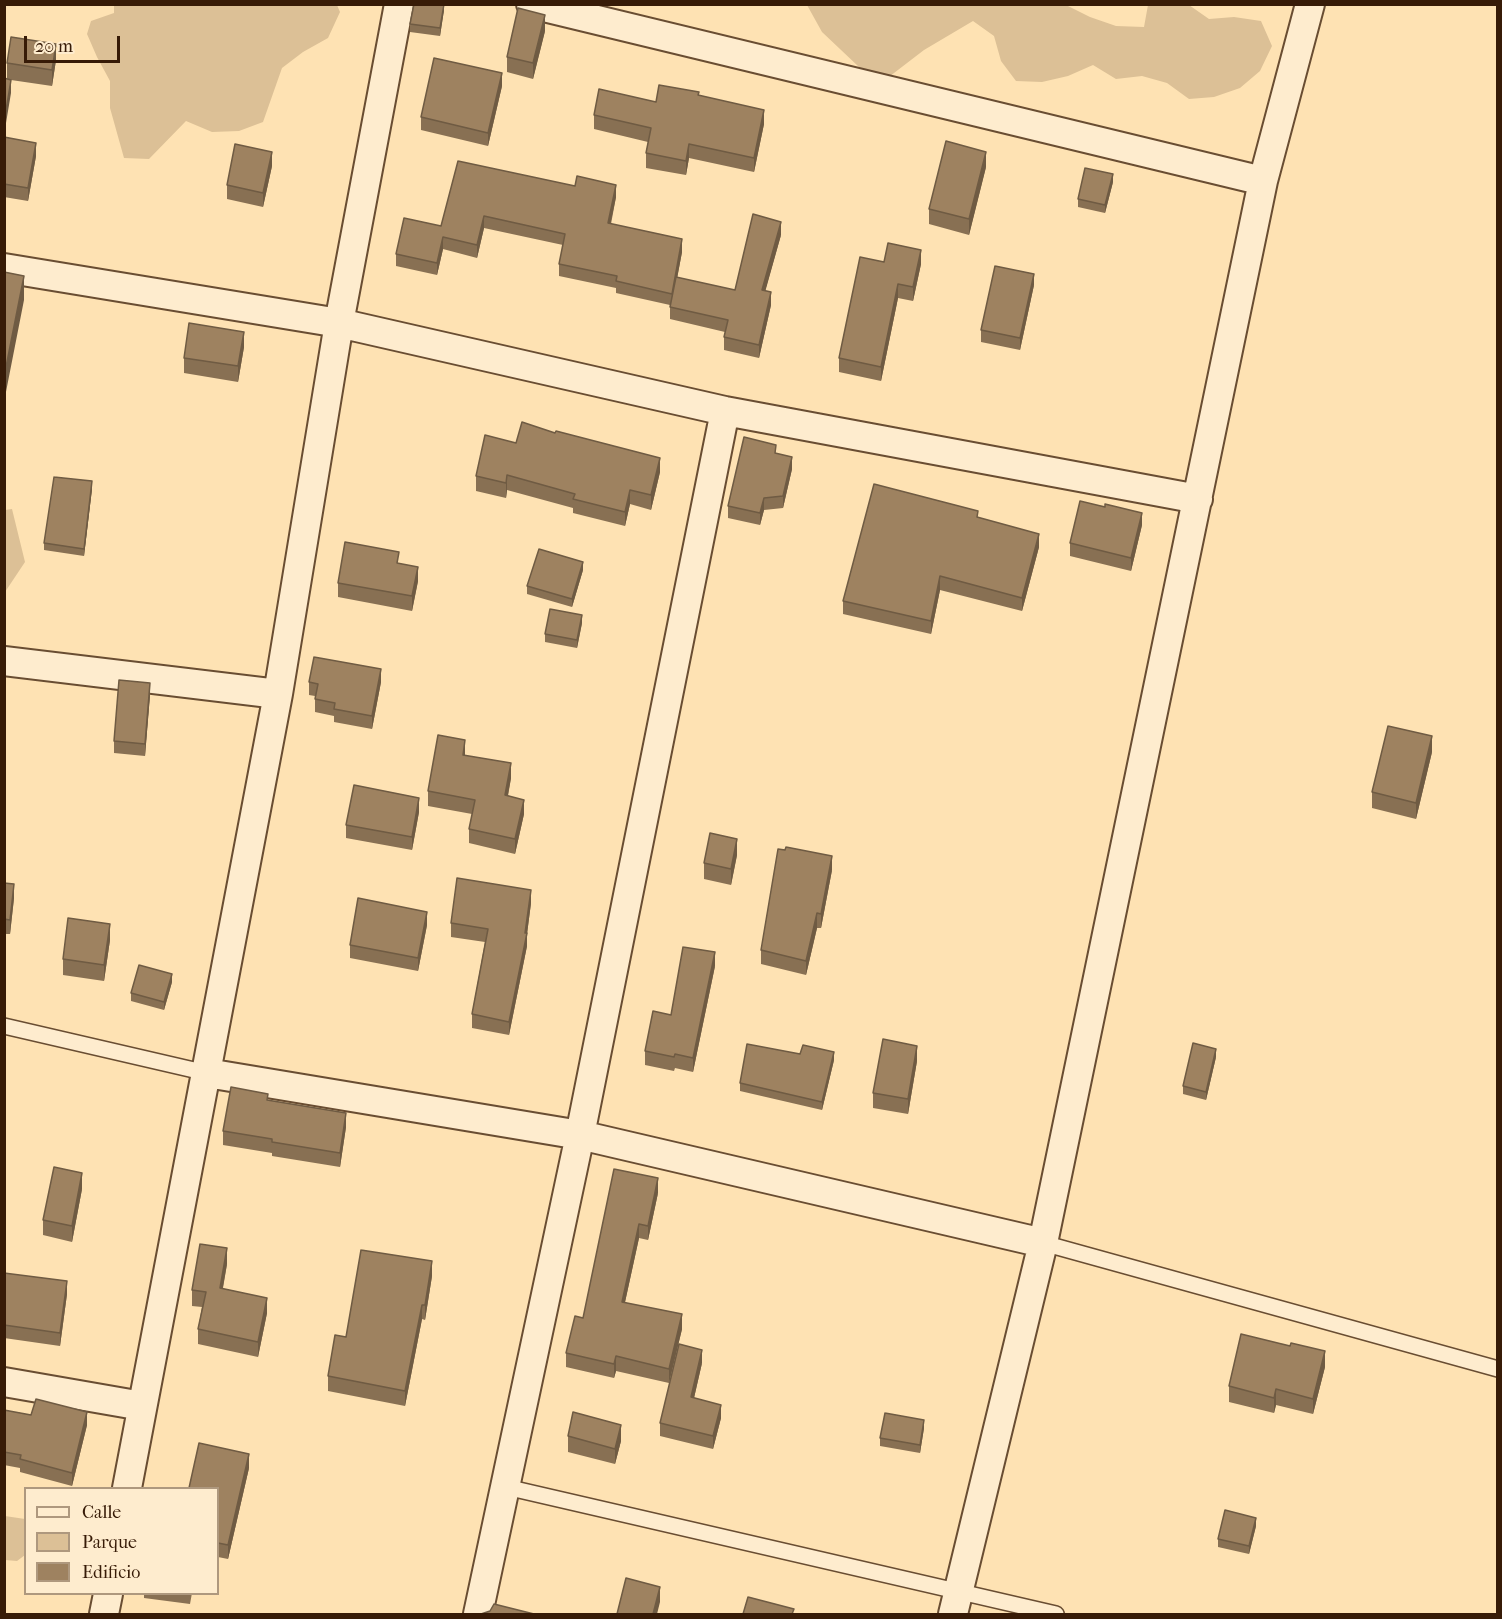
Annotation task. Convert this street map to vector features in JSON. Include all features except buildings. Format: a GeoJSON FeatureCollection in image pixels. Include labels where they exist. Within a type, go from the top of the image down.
{"type":"FeatureCollection","features":[{"type":"Feature","properties":{"kind":"street"},"geometry":{"type":"LineString","coordinates":[[127,1487],[278,694],[339,323],[399,4]]}},
{"type":"Feature","properties":{"kind":"street"},"geometry":{"type":"LineString","coordinates":[[531,4],[1263,181]]}},
{"type":"Feature","properties":{"kind":"street"},"geometry":{"type":"LineString","coordinates":[[956,1603],[1043,1243],[1263,181],[1310,4]]}},
{"type":"Feature","properties":{"kind":"street"},"geometry":{"type":"LineString","coordinates":[[4,268],[339,323],[725,411],[1198,499]]}},
{"type":"Feature","properties":{"kind":"street"},"geometry":{"type":"LineString","coordinates":[[478,1614],[580,1135],[725,411]]}},
{"type":"Feature","properties":{"kind":"street"},"geometry":{"type":"LineString","coordinates":[[4,661],[278,694]]}},
{"type":"Feature","properties":{"kind":"street"},"geometry":{"type":"LineString","coordinates":[[207,1073],[580,1135],[1043,1243]]}},
{"type":"Feature","properties":{"kind":"street"},"geometry":{"type":"LineString","coordinates":[[4,1383],[142,1406]]}},
{"type":"Feature","properties":{"kind":"street"},"geometry":{"type":"LineString","coordinates":[[104,1614],[108,1595]]}},
{"type":"Feature","properties":{"kind":"lane"},"geometry":{"type":"LineString","coordinates":[[4,1026],[207,1073]]}},
{"type":"Feature","properties":{"kind":"lane"},"geometry":{"type":"LineString","coordinates":[[1043,1243],[1497,1369]]}},
{"type":"Feature","properties":{"kind":"lane"},"geometry":{"type":"LineString","coordinates":[[506,1487],[956,1603],[1056,1614]]}},
{"type":"Feature","properties":{"kind":"green space"},"geometry":{"type":"Polygon","coordinates":[[[114,5],[337,5],[340,12],[328,38],[303,52],[282,68],[263,122],[239,131],[212,132],[186,121],[149,159],[124,158],[110,108],[110,81],[87,34],[91,21],[114,13],[114,5]]]}},
{"type":"Feature","properties":{"kind":"green space"},"geometry":{"type":"Polygon","coordinates":[[[807,5],[1066,5],[1116,26],[1144,27],[1148,5],[1189,5],[1209,19],[1234,17],[1261,21],[1272,46],[1260,71],[1240,88],[1214,97],[1189,99],[1167,83],[1142,76],[1116,79],[1093,65],[1068,76],[1042,82],[1016,81],[1001,61],[994,36],[973,21],[924,50],[881,83],[859,67],[822,32],[807,5]]]}},
{"type":"Feature","properties":{"kind":"green space"},"geometry":{"type":"Polygon","coordinates":[[[12,509],[25,562],[5,592],[5,510],[12,509]]]}},
{"type":"Feature","properties":{"kind":"green space"},"geometry":{"type":"Polygon","coordinates":[[[5,1516],[24,1519],[24,1556],[17,1561],[5,1560],[5,1516]]]}}]}
